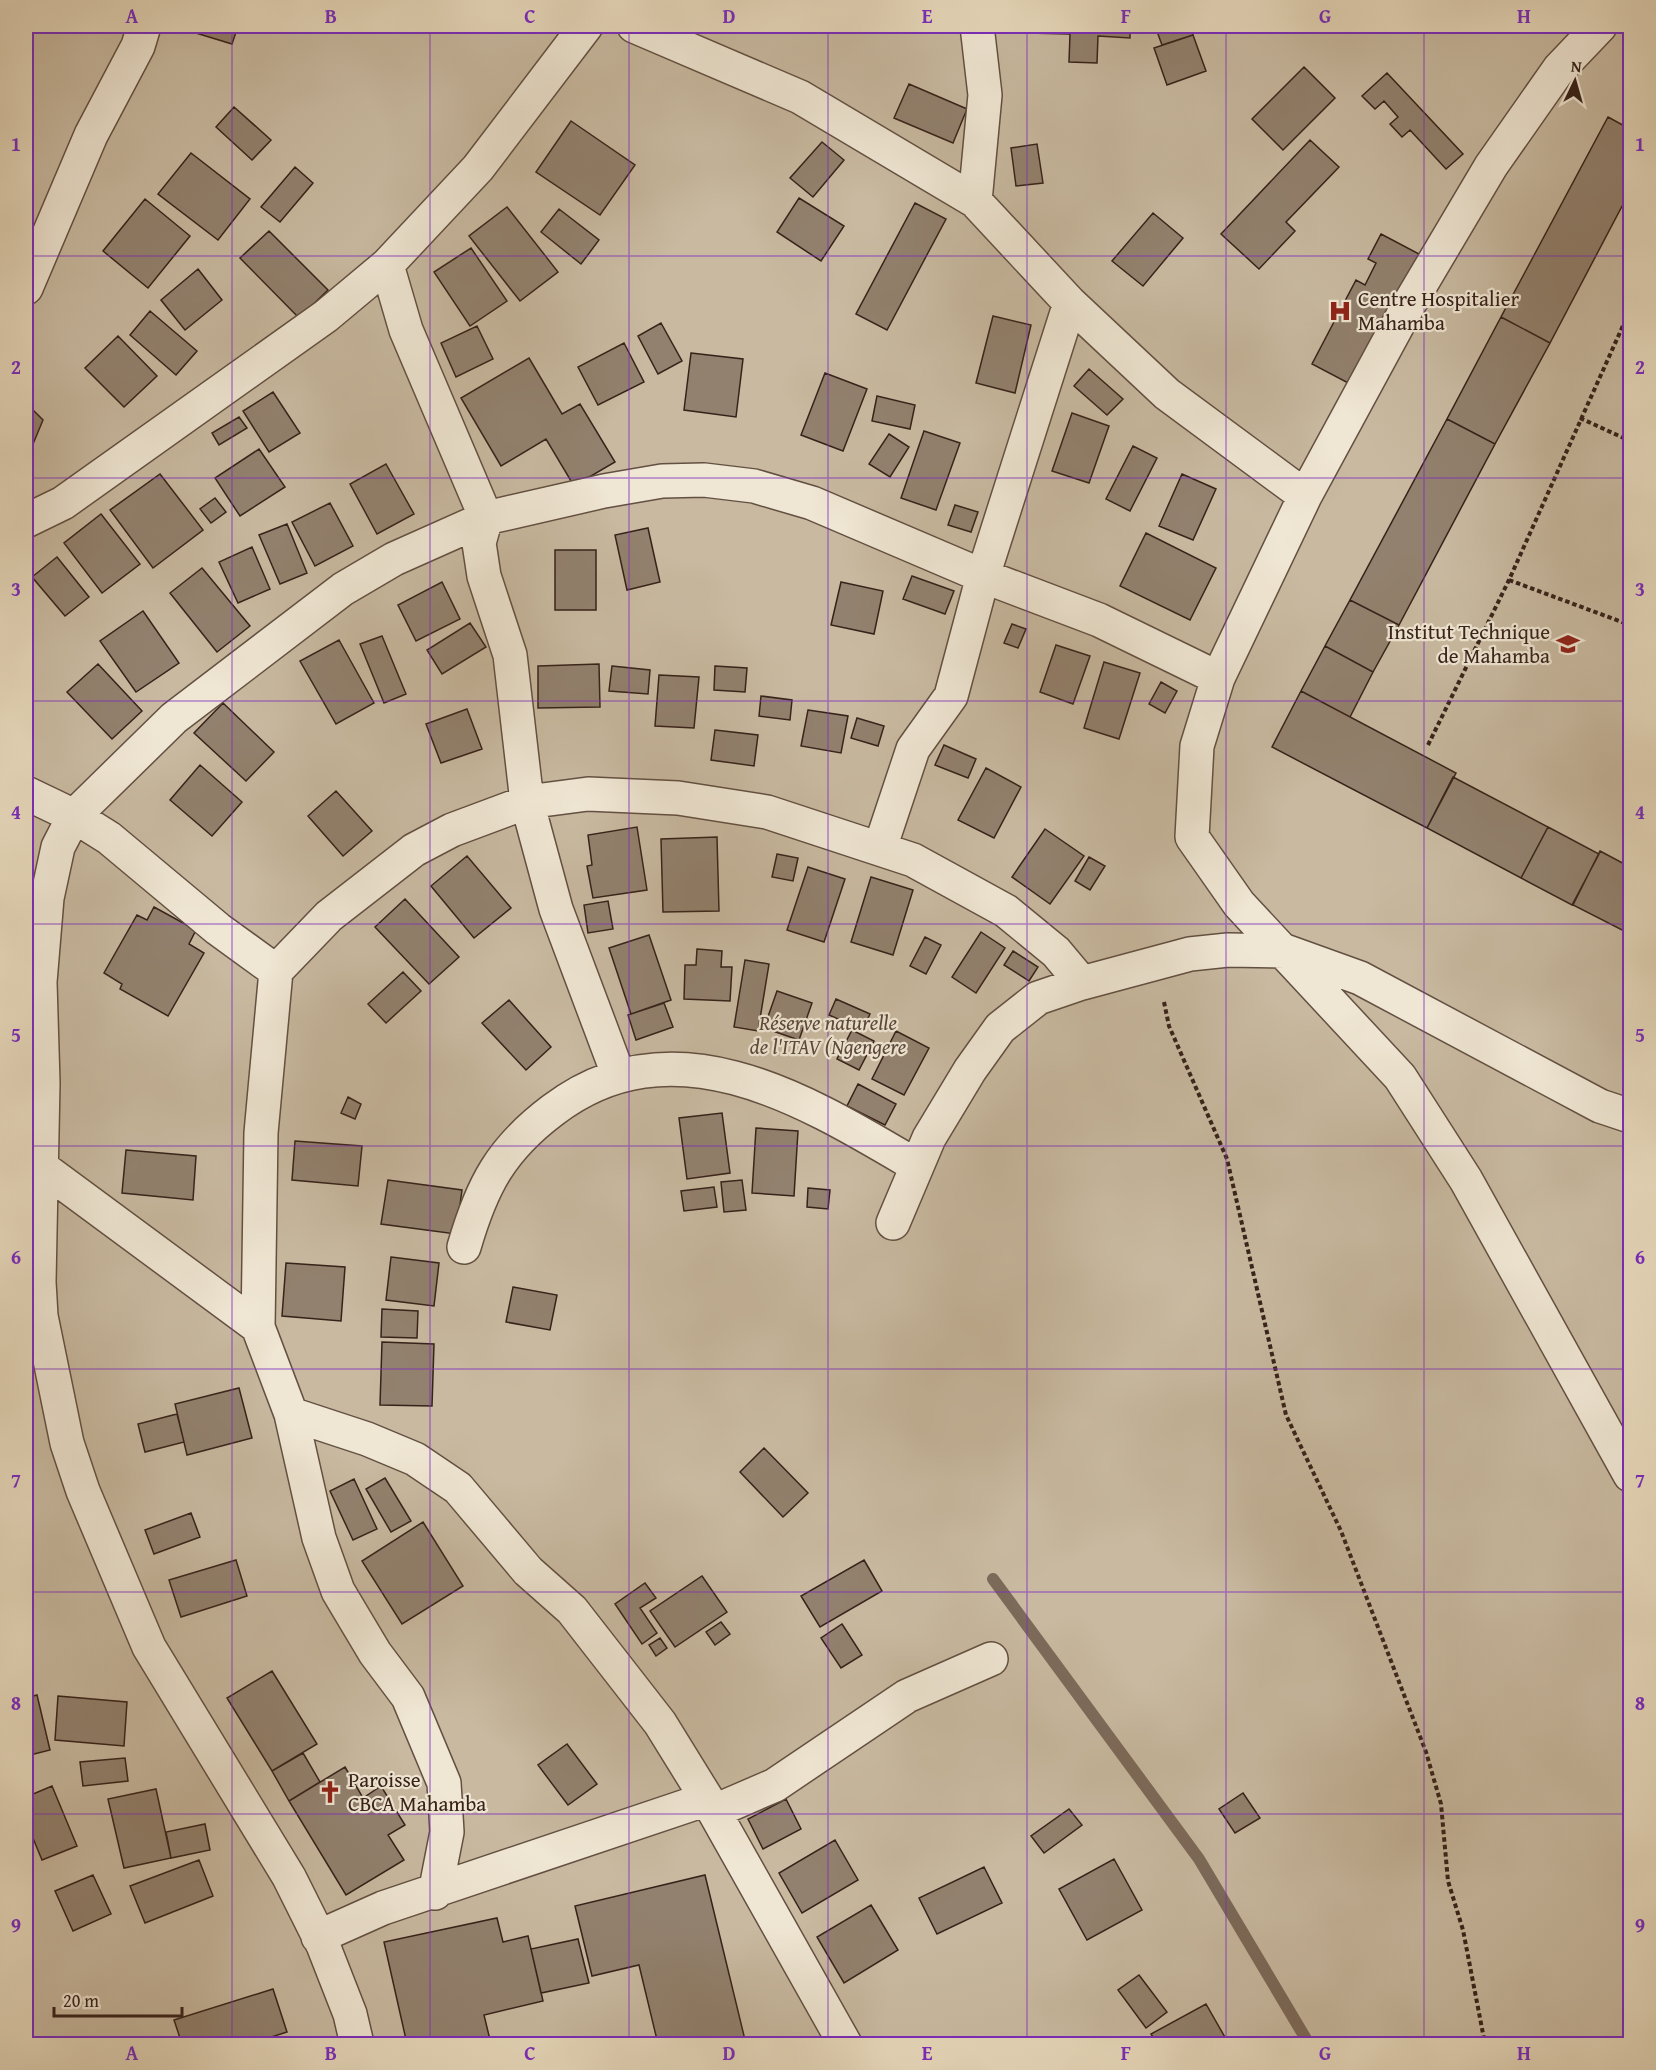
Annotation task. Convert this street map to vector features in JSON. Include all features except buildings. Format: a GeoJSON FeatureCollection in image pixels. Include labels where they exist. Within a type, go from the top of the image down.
{"type":"FeatureCollection","features":[{"type":"Feature","properties":{"kind":"street"},"geometry":{"type":"LineString","coordinates":[[26,288],[92,135],[138,46],[144,26]]}},
{"type":"Feature","properties":{"kind":"street"},"geometry":{"type":"LineString","coordinates":[[26,521],[63,503],[326,316],[387,265],[478,168],[586,26]]}},
{"type":"Feature","properties":{"kind":"street"},"geometry":{"type":"LineString","coordinates":[[634,26],[800,97],[975,201],[1070,303],[1167,394],[1305,496]]}},
{"type":"Feature","properties":{"kind":"street"},"geometry":{"type":"LineString","coordinates":[[975,201],[985,95],[978,26]]}},
{"type":"Feature","properties":{"kind":"street"},"geometry":{"type":"LineString","coordinates":[[1600,26],[1559,69],[1491,166],[1408,306],[1305,496],[1218,678],[1197,746],[1191,837],[1239,904],[1400,1077],[1466,1180],[1630,1475]]}},
{"type":"Feature","properties":{"kind":"street"},"geometry":{"type":"LineString","coordinates":[[387,265],[406,330],[486,518],[479,543],[484,576],[510,655],[527,802],[556,909],[618,1074]]}},
{"type":"Feature","properties":{"kind":"street"},"geometry":{"type":"LineString","coordinates":[[880,848],[914,749],[951,696],[983,576],[1070,303]]}},
{"type":"Feature","properties":{"kind":"street"},"geometry":{"type":"LineString","coordinates":[[357,2044],[350,2014],[318,1937],[289,1877],[149,1647],[83,1491],[67,1443],[41,1317],[39,1282],[43,1083],[40,982],[47,898],[58,848],[75,816],[174,718],[343,589],[394,559],[486,518],[604,491],[662,481],[704,480],[754,486],[812,503],[983,576],[1099,620],[1218,678]]}},
{"type":"Feature","properties":{"kind":"street"},"geometry":{"type":"LineString","coordinates":[[26,793],[75,816],[109,838],[218,929],[276,971]]}},
{"type":"Feature","properties":{"kind":"street"},"geometry":{"type":"LineString","coordinates":[[435,1893],[447,1832],[444,1783],[408,1696],[375,1653],[338,1591],[319,1538],[291,1414],[258,1327],[261,1133],[276,971],[329,916],[414,850],[452,831],[527,802],[588,794],[678,798],[767,812],[913,860],[1006,911],[1056,952],[1082,983]]}},
{"type":"Feature","properties":{"kind":"street"},"geometry":{"type":"LineString","coordinates":[[893,1223],[929,1138],[970,1070],[1000,1029],[1038,998],[1082,983],[1190,954],[1285,951],[1360,978],[1600,1106],[1630,1116]]}},
{"type":"Feature","properties":{"kind":"street"},"geometry":{"type":"LineString","coordinates":[[464,1247],[473,1216],[499,1161],[534,1124],[578,1091],[618,1074],[658,1069],[690,1069],[760,1084],[826,1113],[917,1166]]}},
{"type":"Feature","properties":{"kind":"street"},"geometry":{"type":"LineString","coordinates":[[40,1166],[258,1327]]}},
{"type":"Feature","properties":{"kind":"street"},"geometry":{"type":"LineString","coordinates":[[291,1414],[367,1439],[415,1459],[458,1488],[528,1571],[572,1610],[660,1723],[711,1805],[845,2044]]}},
{"type":"Feature","properties":{"kind":"street"},"geometry":{"type":"LineString","coordinates":[[318,1937],[383,1908],[775,1785],[907,1696],[991,1659]]}},
{"type":"Feature","properties":{"kind":"path"},"geometry":{"type":"LineString","coordinates":[[1428,745],[1509,580],[1630,310]]}},
{"type":"Feature","properties":{"kind":"path"},"geometry":{"type":"LineString","coordinates":[[1580,418],[1630,441]]}},
{"type":"Feature","properties":{"kind":"path"},"geometry":{"type":"LineString","coordinates":[[1509,580],[1630,625]]}},
{"type":"Feature","properties":{"kind":"path"},"geometry":{"type":"LineString","coordinates":[[1156,963],[1169,1026],[1227,1159],[1286,1415],[1341,1531],[1426,1752],[1441,1804],[1448,1881],[1463,1930],[1485,2044]]}},
{"type":"Feature","properties":{"kind":"green space","name":"Réserve naturelle de l'ITAV (Ngengere"},"geometry":{"type":"Polygon","coordinates":[[[26,26],[1630,26],[1630,2044],[26,2044],[26,26]]]}},
{"type":"Feature","properties":{"kind":"waterway"},"geometry":{"type":"LineString","coordinates":[[993,1579],[1199,1859],[1309,2044]]}},
{"type":"Feature","properties":{"kind":"place","name":"Centre Hospitalier Mahamba"},"geometry":{"type":"Point","coordinates":[1340,311]}},
{"type":"Feature","properties":{"kind":"place","name":"Institut Technique de Mahamba"},"geometry":{"type":"Point","coordinates":[1568,644]}},
{"type":"Feature","properties":{"kind":"place","name":"Paroisse CBCA Mahamba"},"geometry":{"type":"Point","coordinates":[330,1792]}}]}
